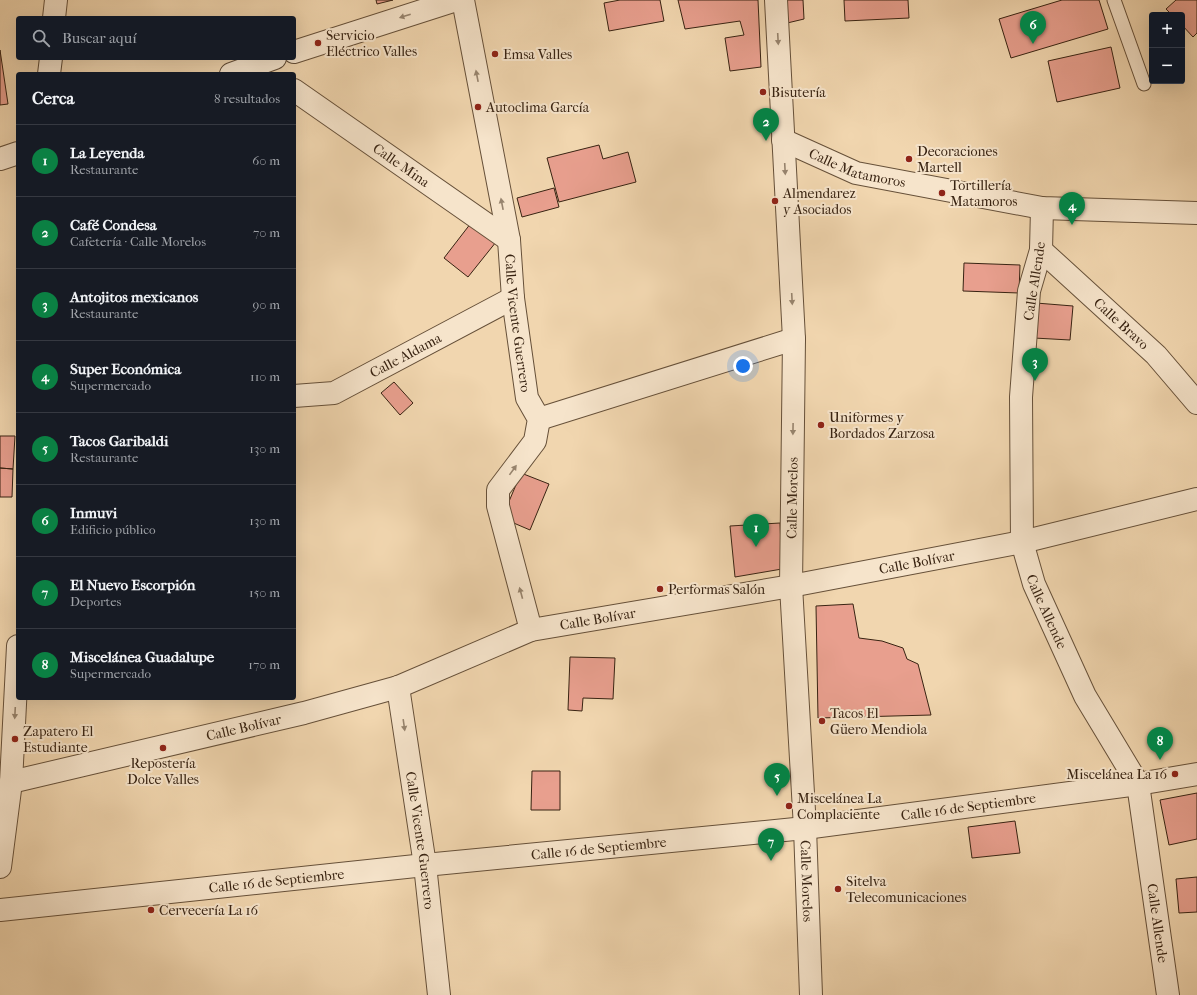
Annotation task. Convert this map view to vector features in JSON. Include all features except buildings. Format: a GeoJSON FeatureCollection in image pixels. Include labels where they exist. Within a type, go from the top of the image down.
{"type":"FeatureCollection","features":[{"type":"Feature","properties":{"kind":"street"},"geometry":{"type":"LineString","coordinates":[[54,16],[56,0]]}},
{"type":"Feature","properties":{"kind":"street"},"geometry":{"type":"LineString","coordinates":[[296,51],[456,0]]}},
{"type":"Feature","properties":{"kind":"street","name":"Calle Vicente Guerrero"},"geometry":{"type":"LineString","coordinates":[[463,0],[509,240],[513,298],[527,398],[540,420]]}},
{"type":"Feature","properties":{"kind":"street","name":"Calle Morelos"},"geometry":{"type":"LineString","coordinates":[[776,0],[794,338],[791,586],[805,828],[811,995]]}},
{"type":"Feature","properties":{"kind":"street"},"geometry":{"type":"LineString","coordinates":[[50,72],[51,60]]}},
{"type":"Feature","properties":{"kind":"street"},"geometry":{"type":"LineString","coordinates":[[238,72],[268,65]]}},
{"type":"Feature","properties":{"kind":"street","name":"Calle Mina"},"geometry":{"type":"LineString","coordinates":[[296,91],[509,240]]}},
{"type":"Feature","properties":{"kind":"street","name":"Calle Matamoros"},"geometry":{"type":"LineString","coordinates":[[784,140],[856,173],[1042,208],[1197,213]]}},
{"type":"Feature","properties":{"kind":"street"},"geometry":{"type":"LineString","coordinates":[[0,159],[16,154]]}},
{"type":"Feature","properties":{"kind":"street","name":"Calle Allende"},"geometry":{"type":"LineString","coordinates":[[1042,208],[1041,250],[1029,291],[1021,397],[1022,542],[1034,584],[1085,696],[1138,784],[1168,995]]}},
{"type":"Feature","properties":{"kind":"street","name":"Calle Bravo"},"geometry":{"type":"LineString","coordinates":[[1041,250],[1156,356],[1197,403]]}},
{"type":"Feature","properties":{"kind":"street","name":"Calle Aldama"},"geometry":{"type":"LineString","coordinates":[[296,396],[334,393],[513,298]]}},
{"type":"Feature","properties":{"kind":"street"},"geometry":{"type":"LineString","coordinates":[[531,630],[498,506],[498,490],[535,441],[540,420],[794,338]]}},
{"type":"Feature","properties":{"kind":"street","name":"Calle Bolívar"},"geometry":{"type":"LineString","coordinates":[[11,782],[297,715],[398,687],[531,630],[791,586],[1022,542],[1197,499]]}},
{"type":"Feature","properties":{"kind":"street"},"geometry":{"type":"LineString","coordinates":[[0,867],[11,782],[16,685]]}},
{"type":"Feature","properties":{"kind":"street","name":"Calle Vicente Guerrero"},"geometry":{"type":"LineString","coordinates":[[398,687],[425,865],[439,995]]}},
{"type":"Feature","properties":{"kind":"street","name":"Calle 16 de Septiembre"},"geometry":{"type":"LineString","coordinates":[[0,910],[425,865],[805,828],[1138,784],[1197,774]]}},
{"type":"Feature","properties":{"kind":"lane"},"geometry":{"type":"LineString","coordinates":[[1114,0],[1144,84]]}},
{"type":"Feature","properties":{"kind":"place","name":"Servicio Eléctrico Valles"},"geometry":{"type":"Point","coordinates":[318,43]}},
{"type":"Feature","properties":{"kind":"place","name":"Inmuvi"},"geometry":{"type":"Point","coordinates":[1033,44]}},
{"type":"Feature","properties":{"kind":"place","name":"Emsa Valles"},"geometry":{"type":"Point","coordinates":[495,54]}},
{"type":"Feature","properties":{"kind":"place","name":"Bisutería"},"geometry":{"type":"Point","coordinates":[763,92]}},
{"type":"Feature","properties":{"kind":"place","name":"Autoclima García"},"geometry":{"type":"Point","coordinates":[478,107]}},
{"type":"Feature","properties":{"kind":"place","name":"Café Condesa"},"geometry":{"type":"Point","coordinates":[766,141]}},
{"type":"Feature","properties":{"kind":"place","name":"Decoraciones Martell"},"geometry":{"type":"Point","coordinates":[909,159]}},
{"type":"Feature","properties":{"kind":"place","name":"Tortillería Matamoros"},"geometry":{"type":"Point","coordinates":[942,193]}},
{"type":"Feature","properties":{"kind":"place","name":"Almendarez y Asociados"},"geometry":{"type":"Point","coordinates":[775,201]}},
{"type":"Feature","properties":{"kind":"place","name":"Super Económica"},"geometry":{"type":"Point","coordinates":[1072,225]}},
{"type":"Feature","properties":{"kind":"place","name":"Antojitos mexicanos"},"geometry":{"type":"Point","coordinates":[1035,381]}},
{"type":"Feature","properties":{"kind":"place","name":"Uniformes y Bordados Zarzosa"},"geometry":{"type":"Point","coordinates":[821,425]}},
{"type":"Feature","properties":{"kind":"place","name":"La Leyenda"},"geometry":{"type":"Point","coordinates":[756,547]}},
{"type":"Feature","properties":{"kind":"place","name":"Performas Salón"},"geometry":{"type":"Point","coordinates":[660,589]}},
{"type":"Feature","properties":{"kind":"place","name":"Tacos El Güero Mendiola"},"geometry":{"type":"Point","coordinates":[822,721]}},
{"type":"Feature","properties":{"kind":"place","name":"Zapatero El Estudiante"},"geometry":{"type":"Point","coordinates":[15,739]}},
{"type":"Feature","properties":{"kind":"place","name":"Repostería Dolce Valles"},"geometry":{"type":"Point","coordinates":[163,748]}},
{"type":"Feature","properties":{"kind":"place","name":"Miscelánea Guadalupe"},"geometry":{"type":"Point","coordinates":[1160,760]}},
{"type":"Feature","properties":{"kind":"place","name":"Miscelánea La 16"},"geometry":{"type":"Point","coordinates":[1175,774]}},
{"type":"Feature","properties":{"kind":"place","name":"Tacos Garibaldi"},"geometry":{"type":"Point","coordinates":[777,796]}},
{"type":"Feature","properties":{"kind":"place","name":"Miscelánea La Complaciente"},"geometry":{"type":"Point","coordinates":[789,806]}},
{"type":"Feature","properties":{"kind":"place","name":"El Nuevo Escorpión"},"geometry":{"type":"Point","coordinates":[771,861]}},
{"type":"Feature","properties":{"kind":"place","name":"Sitelva Telecomunicaciones"},"geometry":{"type":"Point","coordinates":[838,889]}},
{"type":"Feature","properties":{"kind":"place","name":"Cervecería La 16"},"geometry":{"type":"Point","coordinates":[151,910]}}]}
